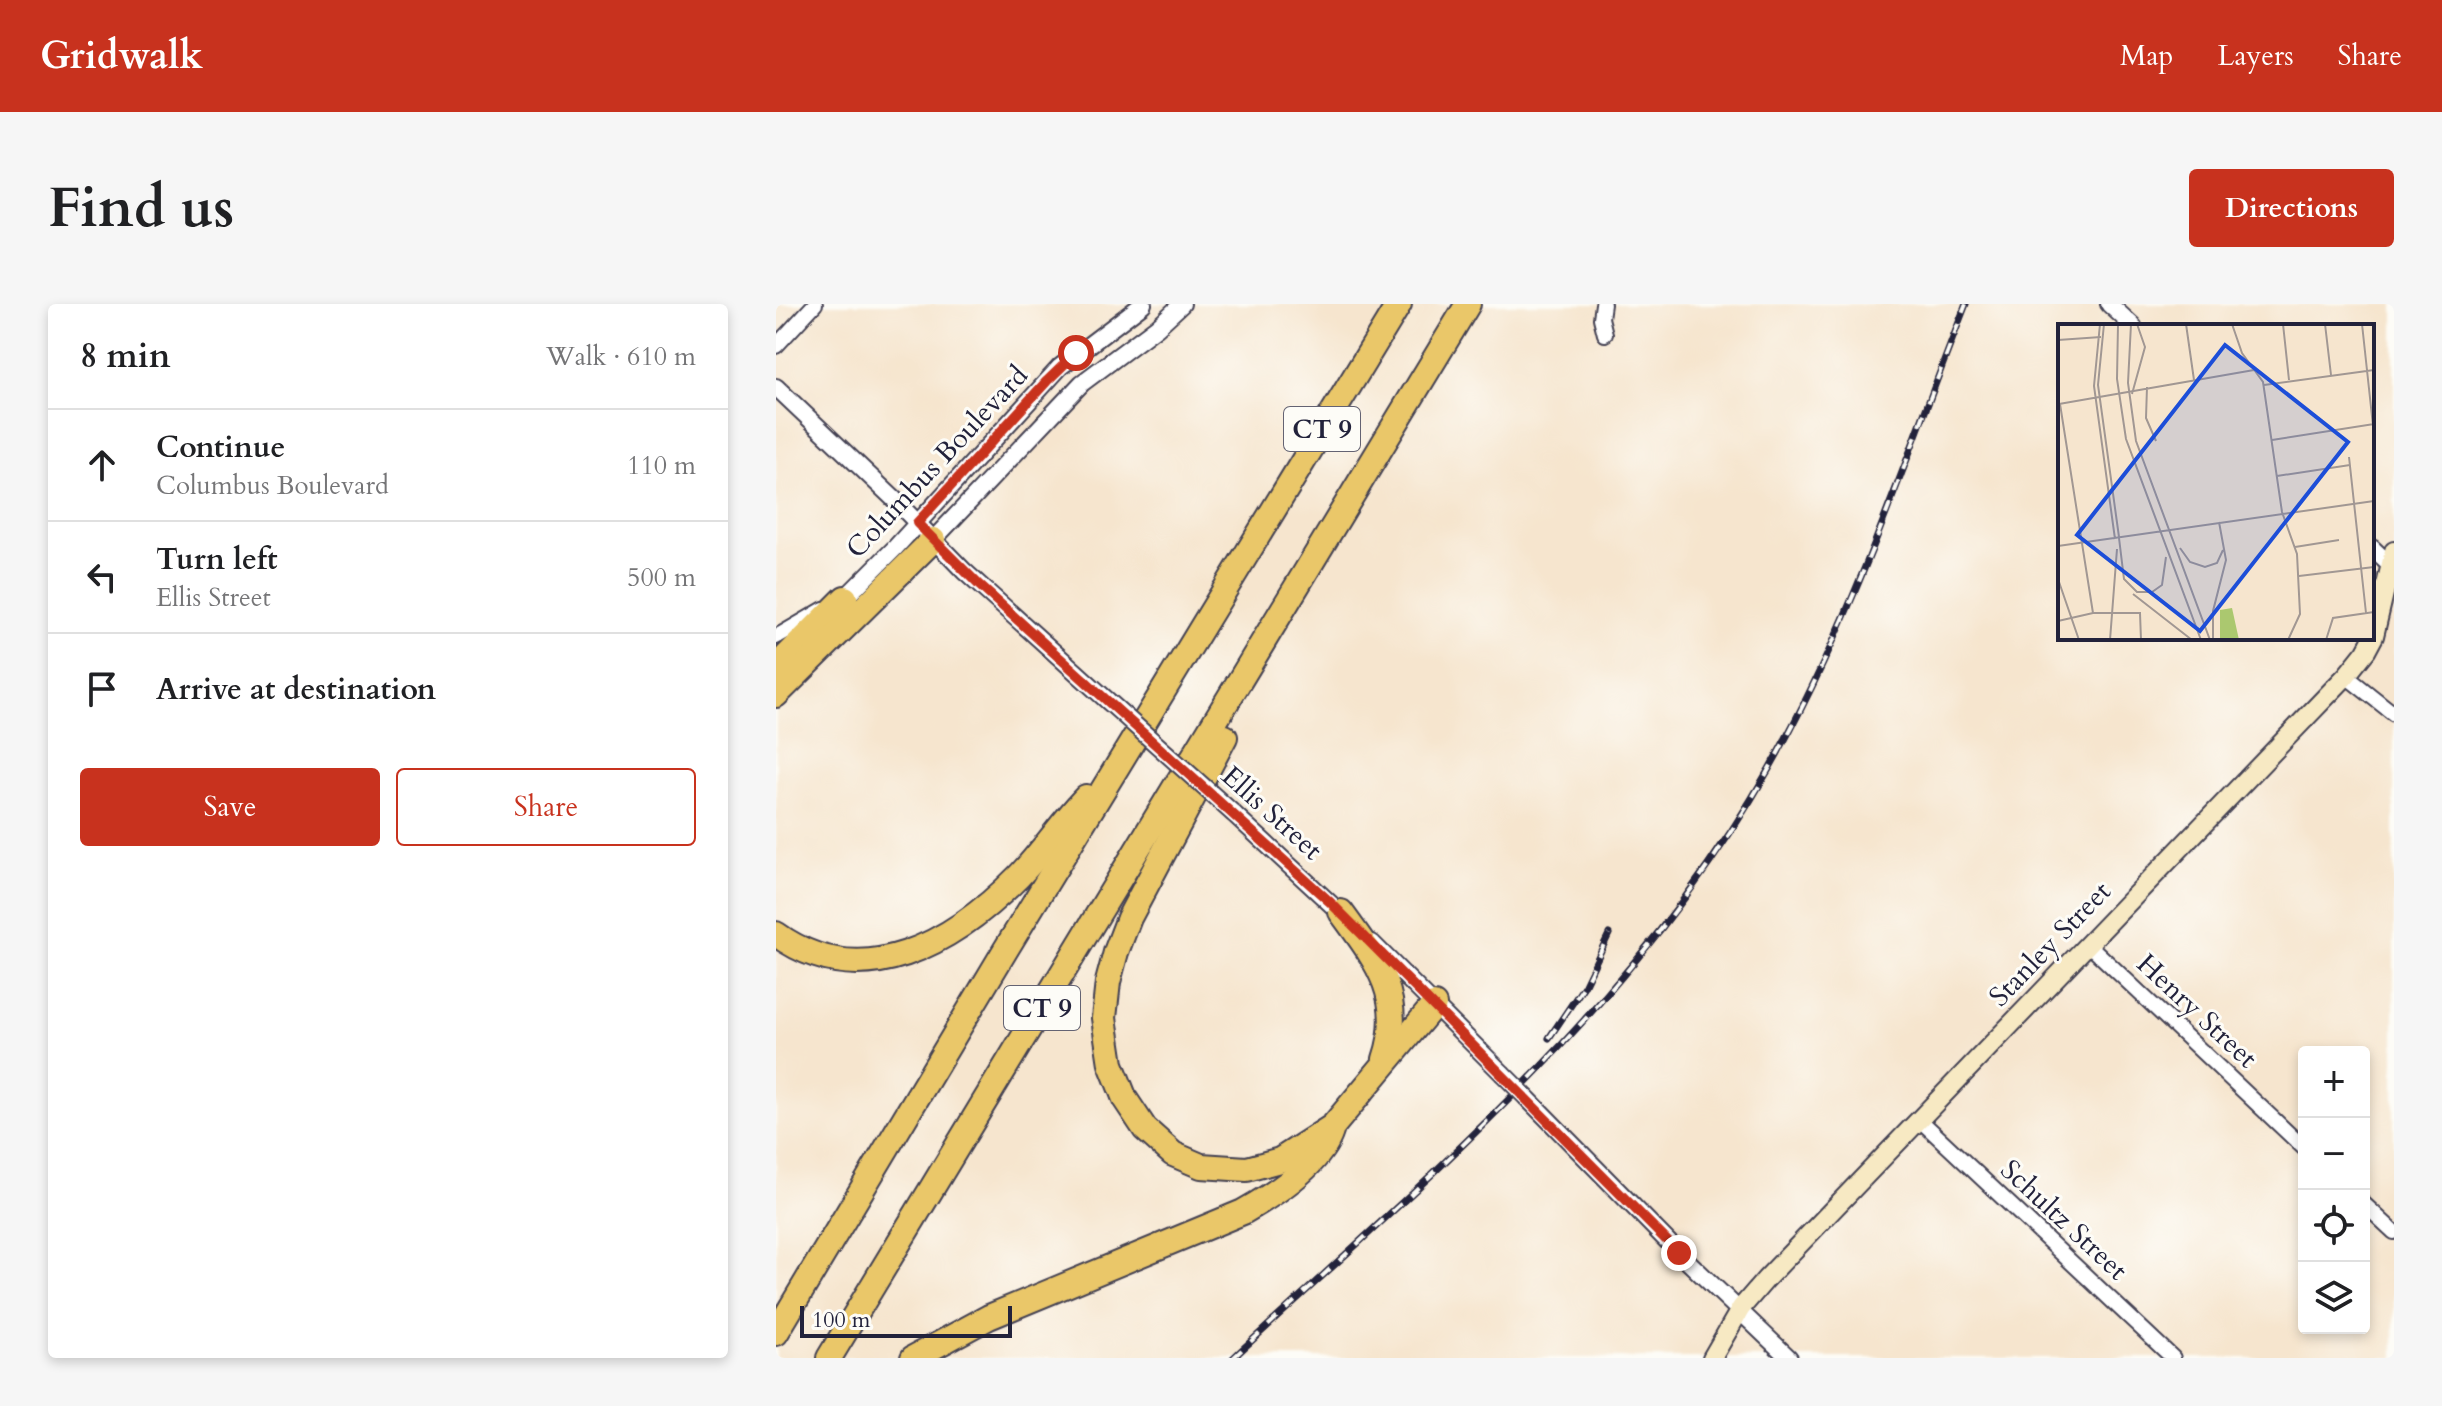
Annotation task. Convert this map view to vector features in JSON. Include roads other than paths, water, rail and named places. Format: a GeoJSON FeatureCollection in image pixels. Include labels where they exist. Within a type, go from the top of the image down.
{"type":"FeatureCollection","features":[{"type":"Feature","properties":{"kind":"highway","name":"CT 9"},"geometry":{"type":"LineString","coordinates":[[776,1333],[1399,304]]}},
{"type":"Feature","properties":{"kind":"highway","name":"CT 9"},"geometry":{"type":"LineString","coordinates":[[829,1358],[1468,304]]}},
{"type":"Feature","properties":{"kind":"highway"},"geometry":{"type":"LineString","coordinates":[[776,695],[925,532]]}},
{"type":"Feature","properties":{"kind":"highway"},"geometry":{"type":"LineString","coordinates":[[776,667],[845,598]]}},
{"type":"Feature","properties":{"kind":"highway"},"geometry":{"type":"LineString","coordinates":[[1255,657],[1239,710],[1122,934],[1106,995],[1106,1045],[1118,1085],[1137,1119],[1164,1147],[1189,1162],[1223,1169],[1259,1167],[1290,1155],[1333,1126],[1434,1005]]}},
{"type":"Feature","properties":{"kind":"highway"},"geometry":{"type":"LineString","coordinates":[[776,934],[807,952],[851,962],[890,959],[924,946],[962,924],[1002,893],[1082,801],[1119,764]]}},
{"type":"Feature","properties":{"kind":"highway"},"geometry":{"type":"LineString","coordinates":[[1341,912],[1369,952],[1391,995],[1392,1031],[1381,1069]]}},
{"type":"Feature","properties":{"kind":"highway"},"geometry":{"type":"LineString","coordinates":[[913,1358],[989,1317],[1243,1212],[1279,1189],[1316,1157],[1327,1143],[1333,1126]]}},
{"type":"Feature","properties":{"kind":"main road","name":"Stanley Street"},"geometry":{"type":"LineString","coordinates":[[2374,632],[2392,558]]}},
{"type":"Feature","properties":{"kind":"main road","name":"Stanley Street"},"geometry":{"type":"LineString","coordinates":[[1712,1358],[1739,1311],[1766,1279],[2346,676],[2372,640]]}},
{"type":"Feature","properties":{"kind":"street"},"geometry":{"type":"LineString","coordinates":[[776,346],[815,304]]}},
{"type":"Feature","properties":{"kind":"street","name":"Columbus Boulevard"},"geometry":{"type":"LineString","coordinates":[[925,532],[1060,367],[1143,304]]}},
{"type":"Feature","properties":{"kind":"street","name":"Columbus Boulevard"},"geometry":{"type":"LineString","coordinates":[[845,598],[925,532],[1104,364],[1157,327],[1182,304]]}},
{"type":"Feature","properties":{"kind":"street"},"geometry":{"type":"LineString","coordinates":[[1603,304],[1601,318],[1605,334]]}},
{"type":"Feature","properties":{"kind":"street"},"geometry":{"type":"LineString","coordinates":[[2109,304],[2131,324]]}},
{"type":"Feature","properties":{"kind":"street","name":"Ellis Street"},"geometry":{"type":"LineString","coordinates":[[776,387],[925,532],[1341,912],[1789,1358]]}},
{"type":"Feature","properties":{"kind":"street"},"geometry":{"type":"LineString","coordinates":[[2374,549],[2392,558]]}},
{"type":"Feature","properties":{"kind":"street"},"geometry":{"type":"LineString","coordinates":[[776,637],[845,598]]}},
{"type":"Feature","properties":{"kind":"street"},"geometry":{"type":"LineString","coordinates":[[2346,676],[2394,714]]}},
{"type":"Feature","properties":{"kind":"street","name":"Henry Street"},"geometry":{"type":"LineString","coordinates":[[2089,945],[2298,1142]]}},
{"type":"Feature","properties":{"kind":"street","name":"Schultz Street"},"geometry":{"type":"LineString","coordinates":[[1920,1120],[2173,1358]]}},
{"type":"Feature","properties":{"kind":"street"},"geometry":{"type":"LineString","coordinates":[[2370,1210],[2394,1232]]}},
{"type":"Feature","properties":{"kind":"railway"},"geometry":{"type":"LineString","coordinates":[[1233,1358],[1380,1223],[1524,1084],[1657,935],[1716,854],[1769,769],[1826,657],[1876,540],[1966,304]]}},
{"type":"Feature","properties":{"kind":"railway"},"geometry":{"type":"LineString","coordinates":[[1549,1038],[1584,986],[1609,934]]}}]}
